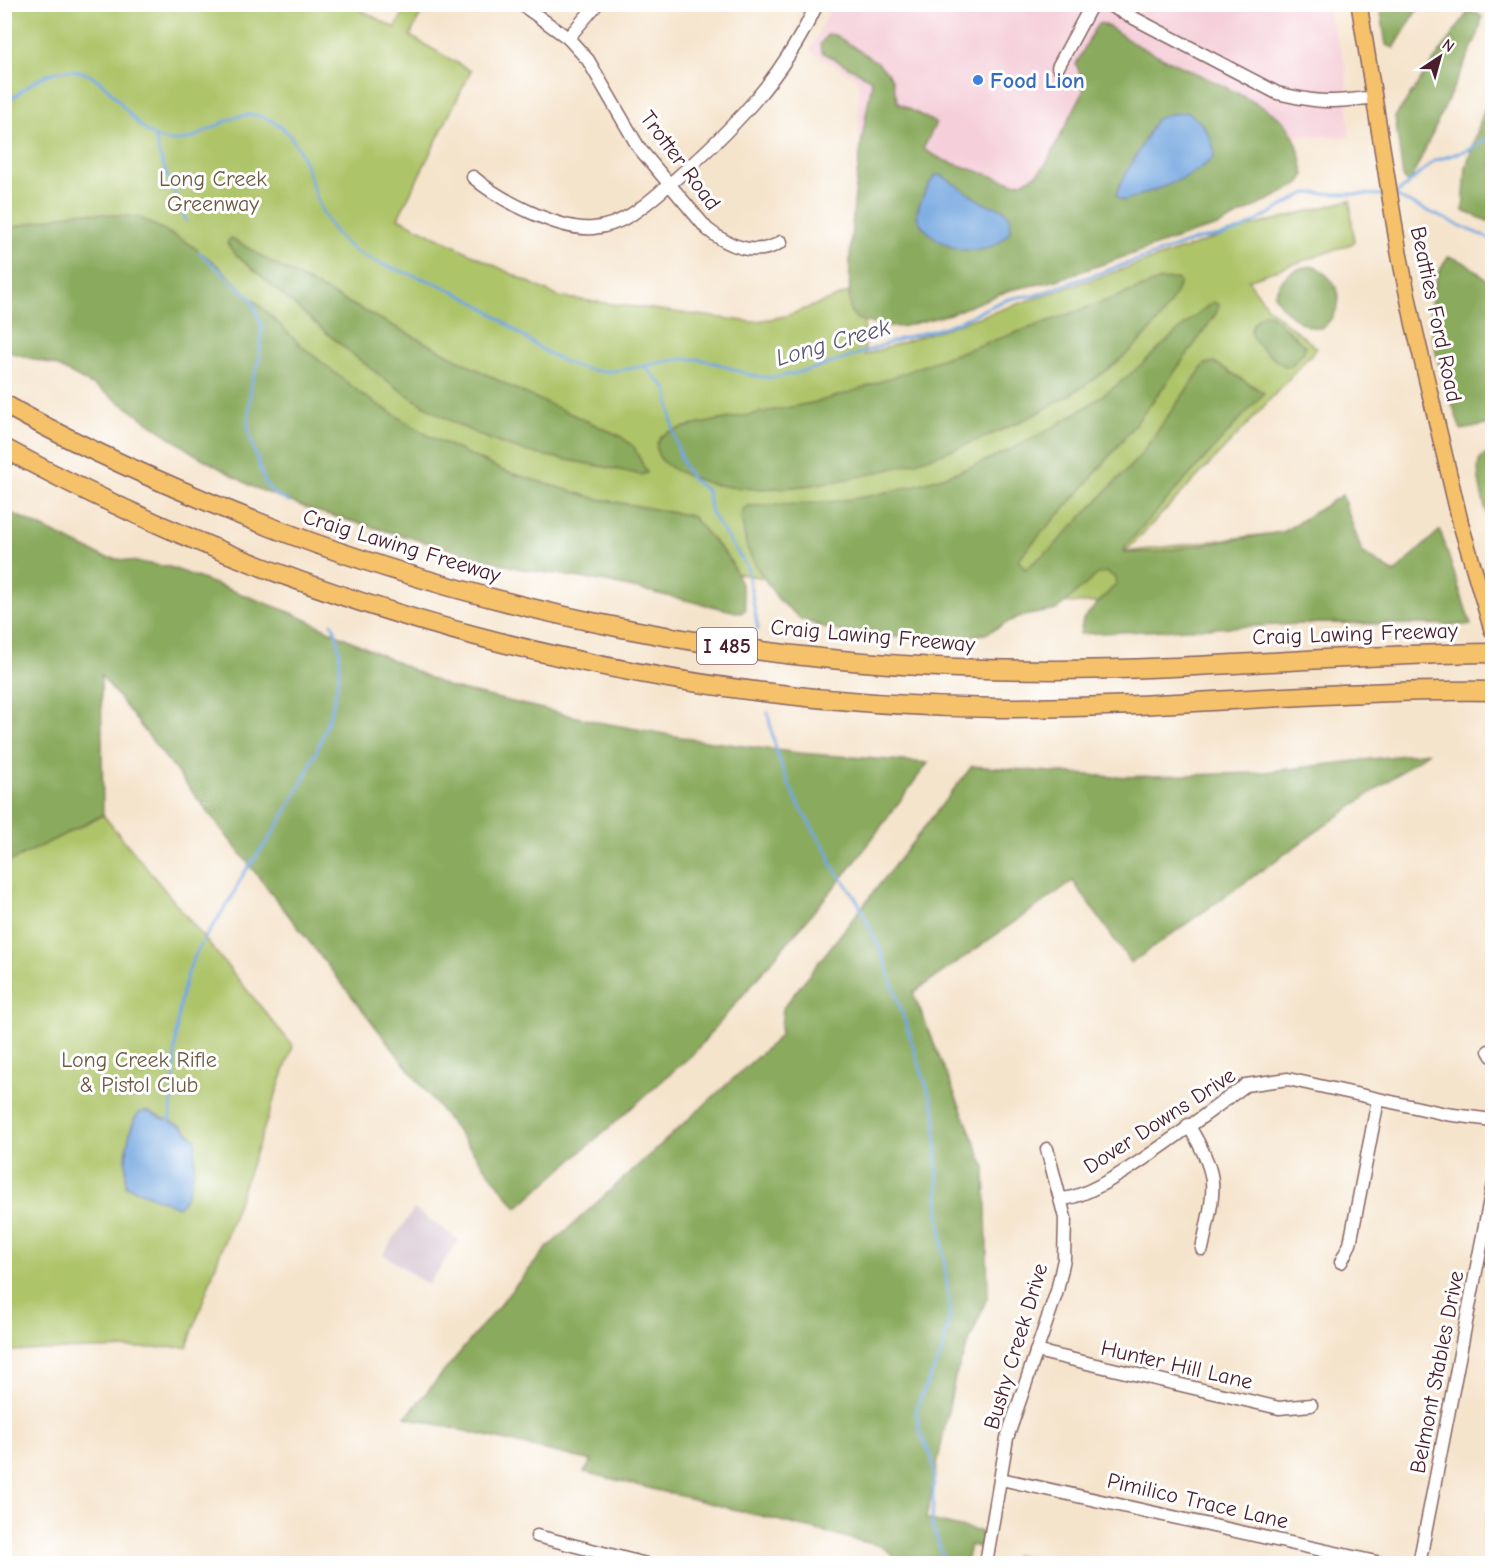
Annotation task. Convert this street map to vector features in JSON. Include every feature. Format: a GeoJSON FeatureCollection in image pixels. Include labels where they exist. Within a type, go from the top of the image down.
{"type":"FeatureCollection","features":[{"type":"Feature","properties":{"kind":"highway","name":"Craig Lawing Freeway"},"geometry":{"type":"LineString","coordinates":[[4,404],[83,445],[177,489],[345,555],[546,613],[701,643],[884,663],[1056,670],[1408,653],[1492,653]]}},
{"type":"Feature","properties":{"kind":"highway","name":"I 485"},"geometry":{"type":"LineString","coordinates":[[4,448],[143,517],[223,550],[361,601],[509,644],[680,678],[820,698],[909,705],[1000,708],[1101,707],[1394,692],[1492,691]]}},
{"type":"Feature","properties":{"kind":"main road","name":"Beatties Ford Road"},"geometry":{"type":"LineString","coordinates":[[1359,4],[1413,322],[1461,525],[1492,630]]}},
{"type":"Feature","properties":{"kind":"street","name":"Trotter Road"},"geometry":{"type":"LineString","coordinates":[[521,4],[568,38],[588,60],[639,148],[707,229],[728,243],[752,250],[766,249],[781,242]]}},
{"type":"Feature","properties":{"kind":"street"},"geometry":{"type":"LineString","coordinates":[[568,38],[597,4]]}},
{"type":"Feature","properties":{"kind":"street"},"geometry":{"type":"LineString","coordinates":[[473,177],[490,190],[553,221],[583,228],[624,220],[729,132],[769,87],[789,58],[817,4]]}},
{"type":"Feature","properties":{"kind":"street"},"geometry":{"type":"LineString","coordinates":[[1058,67],[1092,4]]}},
{"type":"Feature","properties":{"kind":"street"},"geometry":{"type":"LineString","coordinates":[[1107,4],[1277,93],[1329,104],[1375,97]]}},
{"type":"Feature","properties":{"kind":"street","name":"Dover Downs Drive"},"geometry":{"type":"LineString","coordinates":[[1061,1199],[1071,1199],[1117,1177],[1246,1085],[1260,1082],[1288,1079],[1446,1114],[1492,1120]]}},
{"type":"Feature","properties":{"kind":"street"},"geometry":{"type":"LineString","coordinates":[[1341,1262],[1350,1244],[1378,1100]]}},
{"type":"Feature","properties":{"kind":"street"},"geometry":{"type":"LineString","coordinates":[[1188,1125],[1206,1153],[1213,1174],[1213,1191],[1202,1249]]}},
{"type":"Feature","properties":{"kind":"street","name":"Bushy Creek Drive"},"geometry":{"type":"LineString","coordinates":[[987,1557],[1007,1438],[1057,1291],[1064,1259],[1065,1218],[1047,1149]]}},
{"type":"Feature","properties":{"kind":"street","name":"Belmont Stables Drive"},"geometry":{"type":"LineString","coordinates":[[1419,1563],[1488,1244],[1492,1189]]}},
{"type":"Feature","properties":{"kind":"street","name":"Hunter Hill Lane"},"geometry":{"type":"LineString","coordinates":[[1036,1351],[1279,1408],[1311,1405]]}},
{"type":"Feature","properties":{"kind":"street","name":"Pimilico Trace Lane"},"geometry":{"type":"LineString","coordinates":[[1001,1479],[1385,1563]]}},
{"type":"Feature","properties":{"kind":"street"},"geometry":{"type":"LineString","coordinates":[[537,1536],[646,1563]]}},
{"type":"Feature","properties":{"kind":"shaded area"},"geometry":{"type":"Polygon","coordinates":[[[832,5],[1325,5],[1346,66],[1349,137],[1294,135],[1267,148],[863,291],[858,79],[810,51],[832,5]]]}},
{"type":"Feature","properties":{"kind":"shaded area"},"geometry":{"type":"Polygon","coordinates":[[[414,1209],[459,1240],[428,1285],[383,1254],[414,1209]]]}},
{"type":"Feature","properties":{"kind":"green space","name":"Long Creek Greenway"},"geometry":{"type":"Polygon","coordinates":[[[5,4],[352,5],[395,28],[408,5],[425,5],[410,36],[471,71],[398,218],[559,297],[752,322],[786,316],[858,289],[863,293],[865,355],[1252,226],[1350,200],[1354,243],[1248,280],[1268,308],[1317,348],[1125,552],[1283,532],[1315,598],[1078,603],[849,592],[631,556],[5,285],[5,4]]]}},
{"type":"Feature","properties":{"kind":"green space"},"geometry":{"type":"Polygon","coordinates":[[[1380,5],[1420,5],[1394,48],[1386,45],[1380,5]]]}},
{"type":"Feature","properties":{"kind":"green space"},"geometry":{"type":"Polygon","coordinates":[[[1468,12],[1477,13],[1482,17],[1479,32],[1409,184],[1403,177],[1395,117],[1468,12]]]}},
{"type":"Feature","properties":{"kind":"green space"},"geometry":{"type":"Polygon","coordinates":[[[1100,23],[1135,44],[1238,93],[1280,118],[1288,127],[1300,154],[1304,176],[1298,185],[1218,226],[1054,281],[1010,290],[950,314],[901,327],[877,325],[857,319],[850,311],[850,256],[858,167],[872,83],[870,79],[822,52],[820,45],[828,34],[835,35],[877,62],[892,79],[898,103],[936,123],[923,149],[943,160],[1014,183],[1032,177],[1046,164],[1083,92],[1084,84],[1076,64],[1100,23]]]}},
{"type":"Feature","properties":{"kind":"green space"},"geometry":{"type":"Polygon","coordinates":[[[1492,86],[1492,223],[1463,211],[1466,167],[1492,86]]]}},
{"type":"Feature","properties":{"kind":"green space"},"geometry":{"type":"Polygon","coordinates":[[[78,212],[139,217],[188,243],[215,263],[304,348],[364,396],[429,436],[504,471],[594,498],[692,516],[730,560],[741,584],[746,609],[741,613],[607,582],[517,568],[312,510],[253,487],[193,453],[103,391],[55,365],[5,351],[5,229],[78,212]]]}},
{"type":"Feature","properties":{"kind":"green space"},"geometry":{"type":"Polygon","coordinates":[[[231,238],[280,267],[511,387],[620,436],[634,447],[647,473],[641,475],[528,452],[491,440],[455,423],[420,403],[355,357],[234,253],[227,243],[231,238]]]}},
{"type":"Feature","properties":{"kind":"green space"},"geometry":{"type":"Polygon","coordinates":[[[1448,257],[1467,264],[1492,286],[1492,424],[1461,430],[1439,366],[1431,321],[1432,299],[1437,277],[1448,257]]]}},
{"type":"Feature","properties":{"kind":"green space"},"geometry":{"type":"Polygon","coordinates":[[[1315,266],[1331,280],[1338,295],[1336,311],[1323,328],[1301,323],[1283,307],[1274,295],[1281,282],[1290,273],[1301,268],[1315,266]]]}},
{"type":"Feature","properties":{"kind":"green space"},"geometry":{"type":"Polygon","coordinates":[[[1177,279],[1180,283],[1152,329],[1105,371],[1045,409],[976,441],[903,466],[832,482],[767,489],[706,482],[676,471],[658,455],[658,442],[662,436],[670,432],[694,425],[838,396],[1161,280],[1177,279]]]}},
{"type":"Feature","properties":{"kind":"green space"},"geometry":{"type":"Polygon","coordinates":[[[1213,302],[1219,305],[1217,312],[1155,398],[1089,481],[1018,560],[1025,569],[1052,548],[1139,457],[1205,364],[1214,362],[1264,393],[1126,545],[1124,553],[1157,552],[1283,532],[1342,495],[1362,552],[1394,573],[1440,530],[1471,625],[1323,623],[1080,634],[1083,619],[1116,584],[1115,578],[1107,572],[1098,574],[1056,610],[1018,617],[985,634],[960,637],[886,637],[831,630],[801,619],[778,599],[757,568],[747,548],[741,518],[747,506],[826,502],[886,493],[921,484],[989,459],[1053,427],[1113,388],[1213,302]]]}},
{"type":"Feature","properties":{"kind":"green space"},"geometry":{"type":"Polygon","coordinates":[[[1264,313],[1270,314],[1305,346],[1304,352],[1290,367],[1276,361],[1254,340],[1251,330],[1253,324],[1264,313]]]}},
{"type":"Feature","properties":{"kind":"green space"},"geometry":{"type":"Polygon","coordinates":[[[1492,452],[1492,536],[1480,485],[1478,465],[1481,458],[1492,452]]]}},
{"type":"Feature","properties":{"kind":"green space"},"geometry":{"type":"Polygon","coordinates":[[[5,510],[104,557],[170,567],[292,613],[449,687],[598,722],[698,740],[799,753],[928,763],[852,866],[694,1053],[517,1208],[101,675],[103,815],[5,864],[5,510]]]}},
{"type":"Feature","properties":{"kind":"green space"},"geometry":{"type":"Polygon","coordinates":[[[1429,752],[1131,963],[1073,881],[913,993],[985,1167],[988,1295],[955,1377],[926,1519],[982,1532],[980,1547],[970,1545],[966,1563],[903,1563],[881,1546],[584,1472],[592,1461],[406,1417],[547,1248],[780,1036],[783,1008],[972,766],[1115,777],[1257,773],[1429,752]]]}},
{"type":"Feature","properties":{"kind":"green space","name":"Long Creek Rifle & Pistol Club"},"geometry":{"type":"Polygon","coordinates":[[[103,815],[293,1046],[187,1347],[5,1351],[5,864],[103,815]]]}},
{"type":"Feature","properties":{"kind":"green space"},"geometry":{"type":"Polygon","coordinates":[[[1015,1555],[1055,1563],[1013,1563],[1015,1555]]]}},
{"type":"Feature","properties":{"kind":"water"},"geometry":{"type":"Polygon","coordinates":[[[1188,112],[1207,131],[1214,150],[1214,157],[1195,172],[1159,188],[1123,201],[1116,196],[1156,119],[1170,114],[1188,112]]]}},
{"type":"Feature","properties":{"kind":"water"},"geometry":{"type":"Polygon","coordinates":[[[941,175],[983,203],[1003,209],[1010,217],[1011,230],[1002,240],[981,250],[958,248],[936,238],[921,225],[917,214],[921,200],[935,176],[941,175]]]}},
{"type":"Feature","properties":{"kind":"water"},"geometry":{"type":"Polygon","coordinates":[[[146,1111],[182,1126],[196,1140],[190,1185],[178,1207],[126,1186],[126,1158],[131,1129],[138,1113],[146,1111]]]}},
{"type":"Feature","properties":{"kind":"waterway","name":"Long Creek"},"geometry":{"type":"LineString","coordinates":[[4,104],[48,74],[76,71],[92,76],[106,87],[143,128],[157,137],[173,141],[186,139],[246,115],[259,116],[274,122],[287,132],[297,145],[329,225],[351,248],[373,261],[460,294],[487,310],[549,354],[578,367],[594,371],[623,370],[667,361],[697,359],[766,378],[792,374],[948,326],[1002,301],[1033,296],[1199,239],[1243,229],[1306,193],[1386,195]]}},
{"type":"Feature","properties":{"kind":"waterway"},"geometry":{"type":"LineString","coordinates":[[1394,196],[1434,161],[1471,149],[1492,135]]}},
{"type":"Feature","properties":{"kind":"waterway"},"geometry":{"type":"LineString","coordinates":[[155,137],[160,157],[186,221]]}},
{"type":"Feature","properties":{"kind":"waterway","name":"Long Creek"},"geometry":{"type":"LineString","coordinates":[[1395,196],[1492,240]]}},
{"type":"Feature","properties":{"kind":"waterway"},"geometry":{"type":"LineString","coordinates":[[199,252],[251,298],[262,327],[259,361],[251,384],[248,425],[265,483],[273,493],[289,502]]}},
{"type":"Feature","properties":{"kind":"waterway"},"geometry":{"type":"LineString","coordinates":[[646,368],[667,389],[674,435],[683,464],[691,478],[707,491],[711,513],[747,567],[758,629]]}},
{"type":"Feature","properties":{"kind":"waterway"},"geometry":{"type":"LineString","coordinates":[[169,1124],[179,1009],[189,970],[202,942],[295,795],[323,736],[339,674],[339,647],[332,623]]}},
{"type":"Feature","properties":{"kind":"waterway"},"geometry":{"type":"LineString","coordinates":[[768,713],[777,752],[790,787],[807,820],[829,853],[830,862],[857,900],[883,956],[935,1111],[939,1211],[950,1314],[943,1350],[916,1412],[920,1433],[931,1455],[934,1470],[932,1525],[946,1564]]}},
{"type":"Feature","properties":{"kind":"place","name":"Food Lion"},"geometry":{"type":"Point","coordinates":[978,80]}}]}
